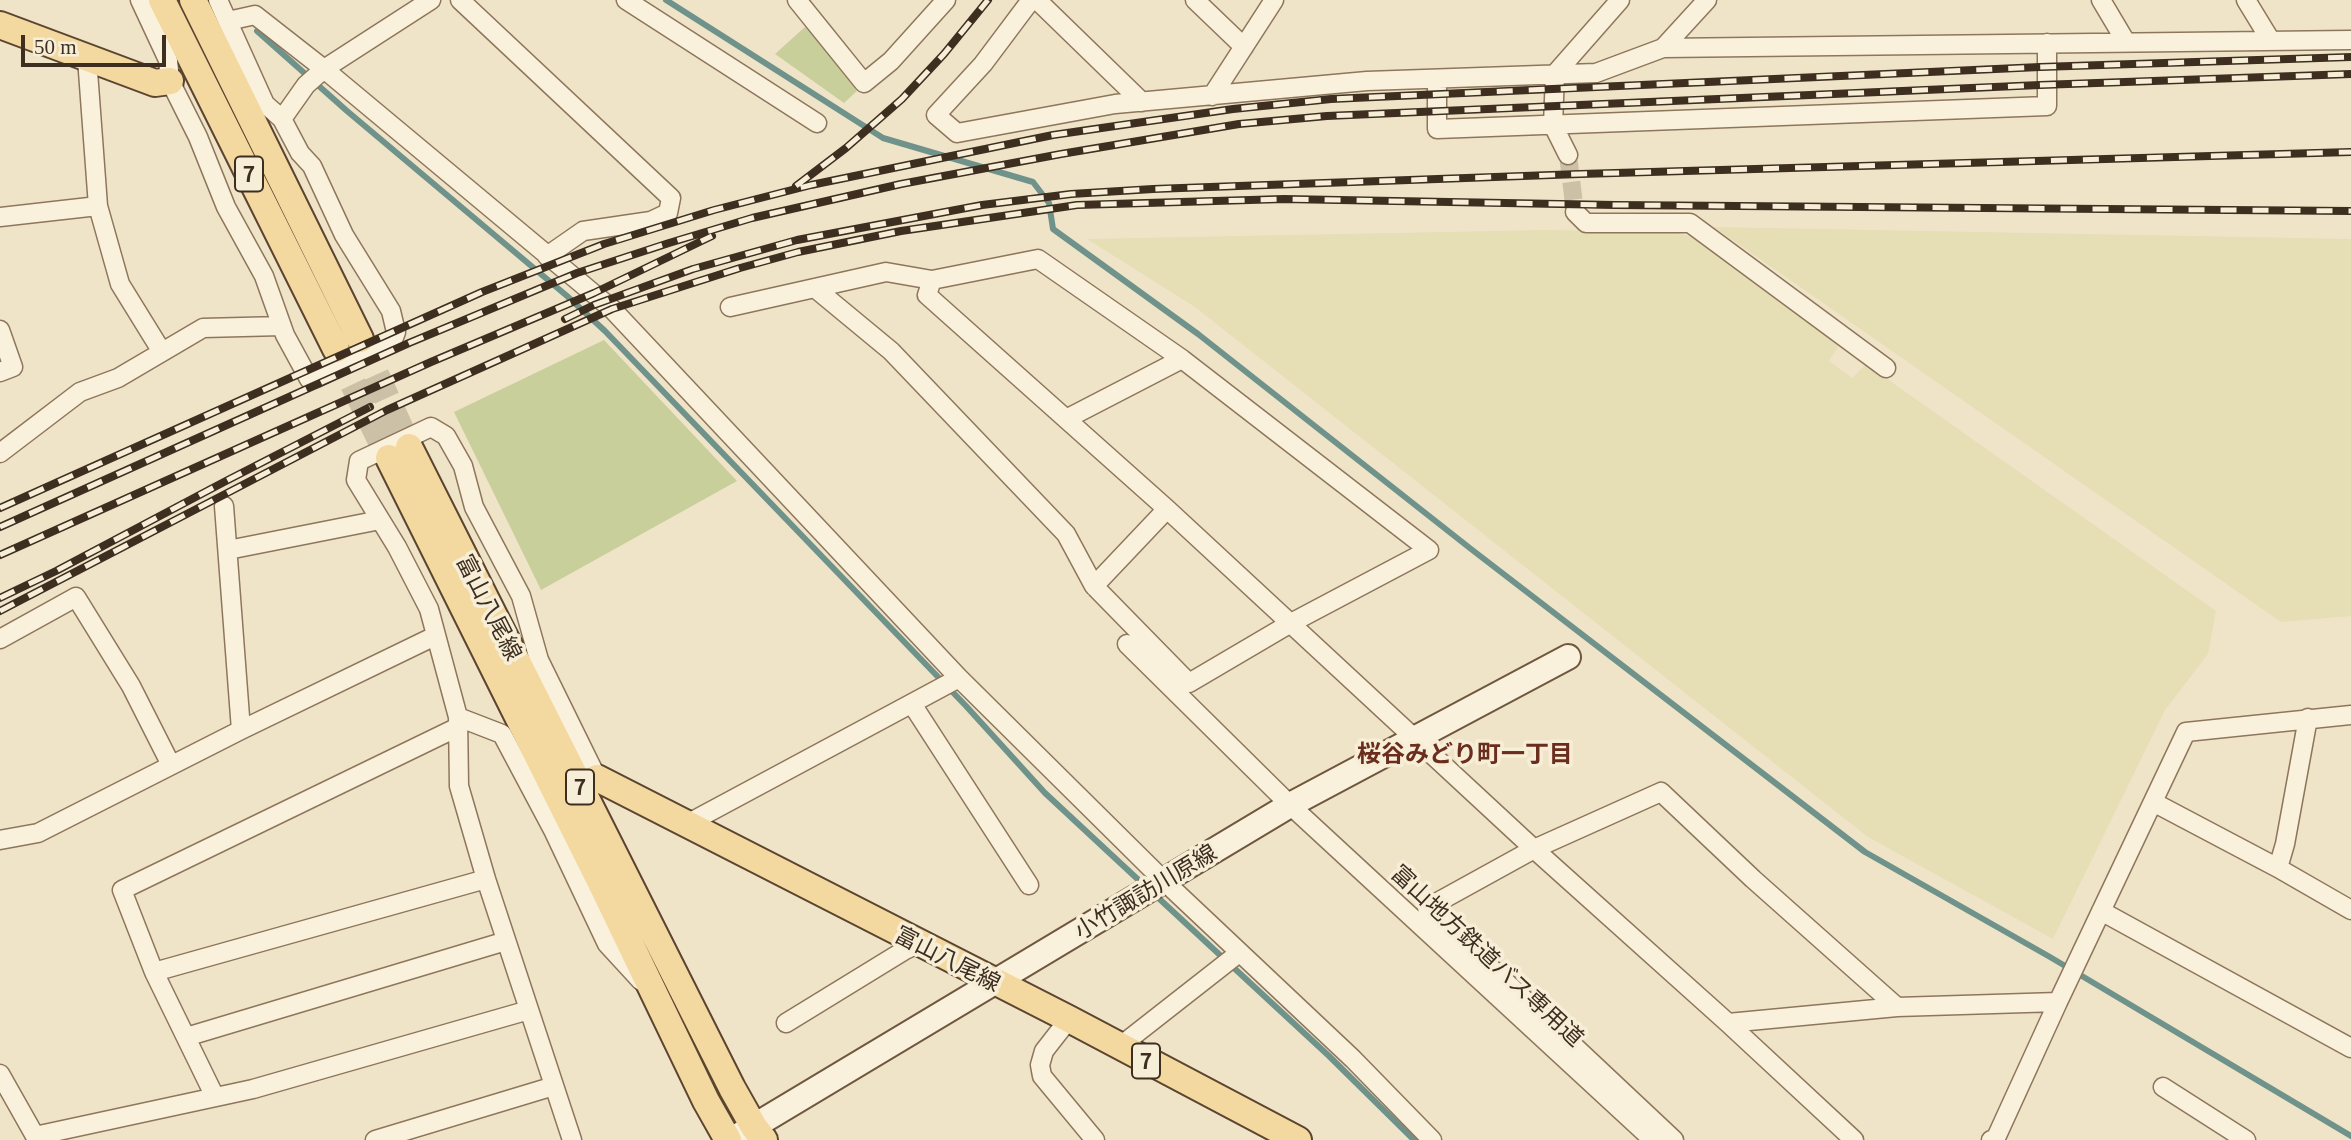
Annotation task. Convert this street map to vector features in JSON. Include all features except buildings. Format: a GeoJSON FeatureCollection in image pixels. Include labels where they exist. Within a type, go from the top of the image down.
{"type":"FeatureCollection","features":[{"type":"Feature","properties":{"kind":"main road","name":"7"},"geometry":{"type":"LineString","coordinates":[[162,0],[336,349]]}},
{"type":"Feature","properties":{"kind":"main road","name":"7"},"geometry":{"type":"LineString","coordinates":[[193,0],[360,339]]}},
{"type":"Feature","properties":{"kind":"main road"},"geometry":{"type":"LineString","coordinates":[[0,25],[155,83],[170,81]]}},
{"type":"Feature","properties":{"kind":"main road","name":"富山八尾線"},"geometry":{"type":"LineString","coordinates":[[399,452],[732,1088],[744,1137],[706,1101],[399,452]]}},
{"type":"Feature","properties":{"kind":"main road","name":"小竹諏訪川原線"},"geometry":{"type":"LineString","coordinates":[[744,1137],[994,981],[1290,805],[1568,657]]}},
{"type":"Feature","properties":{"kind":"main road","name":"富山八尾線"},"geometry":{"type":"LineString","coordinates":[[597,778],[1069,1019],[1297,1140]]}},
{"type":"Feature","properties":{"kind":"street"},"geometry":{"type":"LineString","coordinates":[[140,0],[168,60],[170,81],[198,137],[226,207],[264,276],[282,326],[310,379],[393,340],[396,332],[391,311],[344,235],[312,166],[300,153],[282,119],[265,104],[218,0]]}},
{"type":"Feature","properties":{"kind":"street"},"geometry":{"type":"LineString","coordinates":[[282,119],[317,76],[431,0]]}},
{"type":"Feature","properties":{"kind":"street"},"geometry":{"type":"LineString","coordinates":[[460,0],[671,198],[668,214],[651,221],[583,232],[547,256]]}},
{"type":"Feature","properties":{"kind":"street"},"geometry":{"type":"LineString","coordinates":[[626,0],[817,123]]}},
{"type":"Feature","properties":{"kind":"street"},"geometry":{"type":"LineString","coordinates":[[797,0],[864,83],[891,61],[946,0]]}},
{"type":"Feature","properties":{"kind":"street"},"geometry":{"type":"LineString","coordinates":[[1142,102],[1034,0],[983,64],[936,115],[957,132],[1115,104],[1142,102],[1212,96],[1367,81],[1596,73],[1662,48],[2351,40]]}},
{"type":"Feature","properties":{"kind":"street"},"geometry":{"type":"LineString","coordinates":[[1195,0],[1244,47]]}},
{"type":"Feature","properties":{"kind":"street"},"geometry":{"type":"LineString","coordinates":[[1212,96],[1274,0]]}},
{"type":"Feature","properties":{"kind":"street"},"geometry":{"type":"LineString","coordinates":[[1662,48],[1707,0]]}},
{"type":"Feature","properties":{"kind":"street"},"geometry":{"type":"LineString","coordinates":[[2101,0],[2126,43]]}},
{"type":"Feature","properties":{"kind":"street"},"geometry":{"type":"LineString","coordinates":[[2246,0],[2271,41]]}},
{"type":"Feature","properties":{"kind":"street"},"geometry":{"type":"LineString","coordinates":[[1569,155],[1553,125],[1555,74],[1618,1]]}},
{"type":"Feature","properties":{"kind":"street"},"geometry":{"type":"LineString","coordinates":[[228,21],[255,15],[317,76],[612,309],[960,678],[1163,880],[1353,1059],[1432,1140]]}},
{"type":"Feature","properties":{"kind":"street"},"geometry":{"type":"LineString","coordinates":[[1437,79],[1437,129],[2047,106],[2047,43]]}},
{"type":"Feature","properties":{"kind":"street"},"geometry":{"type":"LineString","coordinates":[[87,58],[98,206],[120,284],[162,352]]}},
{"type":"Feature","properties":{"kind":"street"},"geometry":{"type":"LineString","coordinates":[[0,217],[98,206]]}},
{"type":"Feature","properties":{"kind":"street"},"geometry":{"type":"LineString","coordinates":[[1575,212],[1587,223],[1690,223],[1885,368]]}},
{"type":"Feature","properties":{"kind":"street"},"geometry":{"type":"LineString","coordinates":[[730,307],[886,272],[932,280],[1038,259],[1182,359],[1429,550],[1291,623],[1189,682],[1094,586],[1066,534],[891,351],[816,289]]}},
{"type":"Feature","properties":{"kind":"street"},"geometry":{"type":"LineString","coordinates":[[932,280],[927,295],[1167,509],[1534,849],[1854,1140]]}},
{"type":"Feature","properties":{"kind":"street"},"geometry":{"type":"LineString","coordinates":[[0,453],[80,392],[118,378],[203,328],[282,326]]}},
{"type":"Feature","properties":{"kind":"street"},"geometry":{"type":"LineString","coordinates":[[0,330],[13,367],[0,372]]}},
{"type":"Feature","properties":{"kind":"street"},"geometry":{"type":"LineString","coordinates":[[1066,419],[1182,359]]}},
{"type":"Feature","properties":{"kind":"street"},"geometry":{"type":"LineString","coordinates":[[572,1140],[486,879],[459,786],[458,722],[429,609],[397,548],[356,480],[359,461],[431,427],[446,436],[463,466],[474,507],[521,596],[539,660],[597,778]]}},
{"type":"Feature","properties":{"kind":"street"},"geometry":{"type":"LineString","coordinates":[[224,506],[241,730]]}},
{"type":"Feature","properties":{"kind":"street"},"geometry":{"type":"LineString","coordinates":[[1094,586],[1167,509]]}},
{"type":"Feature","properties":{"kind":"street"},"geometry":{"type":"LineString","coordinates":[[228,550],[380,520]]}},
{"type":"Feature","properties":{"kind":"street"},"geometry":{"type":"LineString","coordinates":[[0,639],[76,597],[131,686],[171,765]]}},
{"type":"Feature","properties":{"kind":"street"},"geometry":{"type":"LineString","coordinates":[[0,840],[38,833],[435,636]]}},
{"type":"Feature","properties":{"kind":"street","name":"富山地方鉄道バス専用道"},"geometry":{"type":"LineString","coordinates":[[1127,644],[1290,805],[1653,1140]]}},
{"type":"Feature","properties":{"kind":"street"},"geometry":{"type":"LineString","coordinates":[[687,824],[960,678]]}},
{"type":"Feature","properties":{"kind":"street"},"geometry":{"type":"LineString","coordinates":[[912,704],[1028,885]]}},
{"type":"Feature","properties":{"kind":"street"},"geometry":{"type":"LineString","coordinates":[[1991,1140],[1995,1140],[2186,732],[2351,715]]}},
{"type":"Feature","properties":{"kind":"street"},"geometry":{"type":"LineString","coordinates":[[2278,868],[2285,844],[2308,718]]}},
{"type":"Feature","properties":{"kind":"street"},"geometry":{"type":"LineString","coordinates":[[215,1097],[155,972],[122,890],[458,722],[502,734],[553,830],[607,944],[654,994]]}},
{"type":"Feature","properties":{"kind":"street"},"geometry":{"type":"LineString","coordinates":[[1674,1140],[1427,908],[1534,849],[1661,792],[1898,1007]]}},
{"type":"Feature","properties":{"kind":"street"},"geometry":{"type":"LineString","coordinates":[[2153,802],[2351,910]]}},
{"type":"Feature","properties":{"kind":"street"},"geometry":{"type":"LineString","coordinates":[[155,972],[486,879]]}},
{"type":"Feature","properties":{"kind":"street"},"geometry":{"type":"LineString","coordinates":[[2101,911],[2351,1048]]}},
{"type":"Feature","properties":{"kind":"street"},"geometry":{"type":"LineString","coordinates":[[186,1037],[506,941]]}},
{"type":"Feature","properties":{"kind":"street"},"geometry":{"type":"LineString","coordinates":[[786,1023],[920,943]]}},
{"type":"Feature","properties":{"kind":"street"},"geometry":{"type":"LineString","coordinates":[[1119,1046],[1239,953]]}},
{"type":"Feature","properties":{"kind":"street"},"geometry":{"type":"LineString","coordinates":[[1728,1023],[1898,1007],[2058,1002]]}},
{"type":"Feature","properties":{"kind":"street"},"geometry":{"type":"LineString","coordinates":[[0,1074],[29,1138],[253,1090],[528,1010]]}},
{"type":"Feature","properties":{"kind":"street"},"geometry":{"type":"LineString","coordinates":[[1069,1019],[1044,1051],[1040,1065],[1042,1076],[1095,1140]]}},
{"type":"Feature","properties":{"kind":"street"},"geometry":{"type":"LineString","coordinates":[[375,1140],[554,1086]]}},
{"type":"Feature","properties":{"kind":"street"},"geometry":{"type":"LineString","coordinates":[[2163,1087],[2246,1140]]}},
{"type":"Feature","properties":{"kind":"shaded area"},"geometry":{"type":"Polygon","coordinates":[[[1714,227],[2351,239],[2351,616],[2281,622],[1714,227]]]}},
{"type":"Feature","properties":{"kind":"shaded area"},"geometry":{"type":"Polygon","coordinates":[[[1545,230],[1670,232],[1700,238],[1841,342],[1829,361],[1852,378],[1866,364],[2216,611],[2208,654],[2165,710],[2053,939],[1868,837],[1195,307],[1087,239],[1545,230]]]}},
{"type":"Feature","properties":{"kind":"green space"},"geometry":{"type":"Polygon","coordinates":[[[806,26],[857,91],[844,103],[775,54],[806,26]]]}},
{"type":"Feature","properties":{"kind":"green space"},"geometry":{"type":"Polygon","coordinates":[[[604,340],[737,481],[541,590],[454,412],[604,340]]]}},
{"type":"Feature","properties":{"kind":"waterway"},"geometry":{"type":"LineString","coordinates":[[666,0],[883,138],[1033,182],[1049,203],[1053,229],[1198,334],[1471,549],[1865,852],[2050,957],[2351,1136]]}},
{"type":"Feature","properties":{"kind":"waterway"},"geometry":{"type":"LineString","coordinates":[[257,31],[605,331],[966,706],[1045,793],[1145,886]]}},
{"type":"Feature","properties":{"kind":"waterway"},"geometry":{"type":"LineString","coordinates":[[1153,893],[1329,1056],[1414,1140]]}},
{"type":"Feature","properties":{"kind":"tunnel"},"geometry":{"type":"LineString","coordinates":[[1568,155],[1575,212]]}},
{"type":"Feature","properties":{"kind":"tunnel"},"geometry":{"type":"LineString","coordinates":[[360,339],[409,447]]}},
{"type":"Feature","properties":{"kind":"tunnel"},"geometry":{"type":"LineString","coordinates":[[336,349],[389,458]]}},
{"type":"Feature","properties":{"kind":"railway"},"geometry":{"type":"LineString","coordinates":[[796,186],[846,148],[902,99],[944,54],[988,0]]}},
{"type":"Feature","properties":{"kind":"railway"},"geometry":{"type":"LineString","coordinates":[[0,508],[482,292],[604,244],[714,210],[811,185],[1053,135],[1233,109],[1331,99],[2040,67],[2351,57]]}},
{"type":"Feature","properties":{"kind":"railway"},"geometry":{"type":"LineString","coordinates":[[0,527],[409,343],[577,273],[752,218],[901,184],[1239,124],[1327,116],[2351,74]]}},
{"type":"Feature","properties":{"kind":"railway"},"geometry":{"type":"LineString","coordinates":[[565,319],[594,305],[693,269],[797,240],[982,205],[1071,194],[1580,174],[2351,152]]}},
{"type":"Feature","properties":{"kind":"railway"},"geometry":{"type":"LineString","coordinates":[[0,611],[387,410],[612,309],[798,252],[901,231],[1077,205],[1284,199],[1615,205],[2351,211]]}},
{"type":"Feature","properties":{"kind":"railway"},"geometry":{"type":"LineString","coordinates":[[0,555],[431,362],[594,293],[712,236]]}},
{"type":"Feature","properties":{"kind":"railway"},"geometry":{"type":"LineString","coordinates":[[0,598],[370,407]]}},
{"type":"Feature","properties":{"kind":"district","name":"桜谷みどり町一丁目"},"geometry":{"type":"Point","coordinates":[1465,753]}}]}
